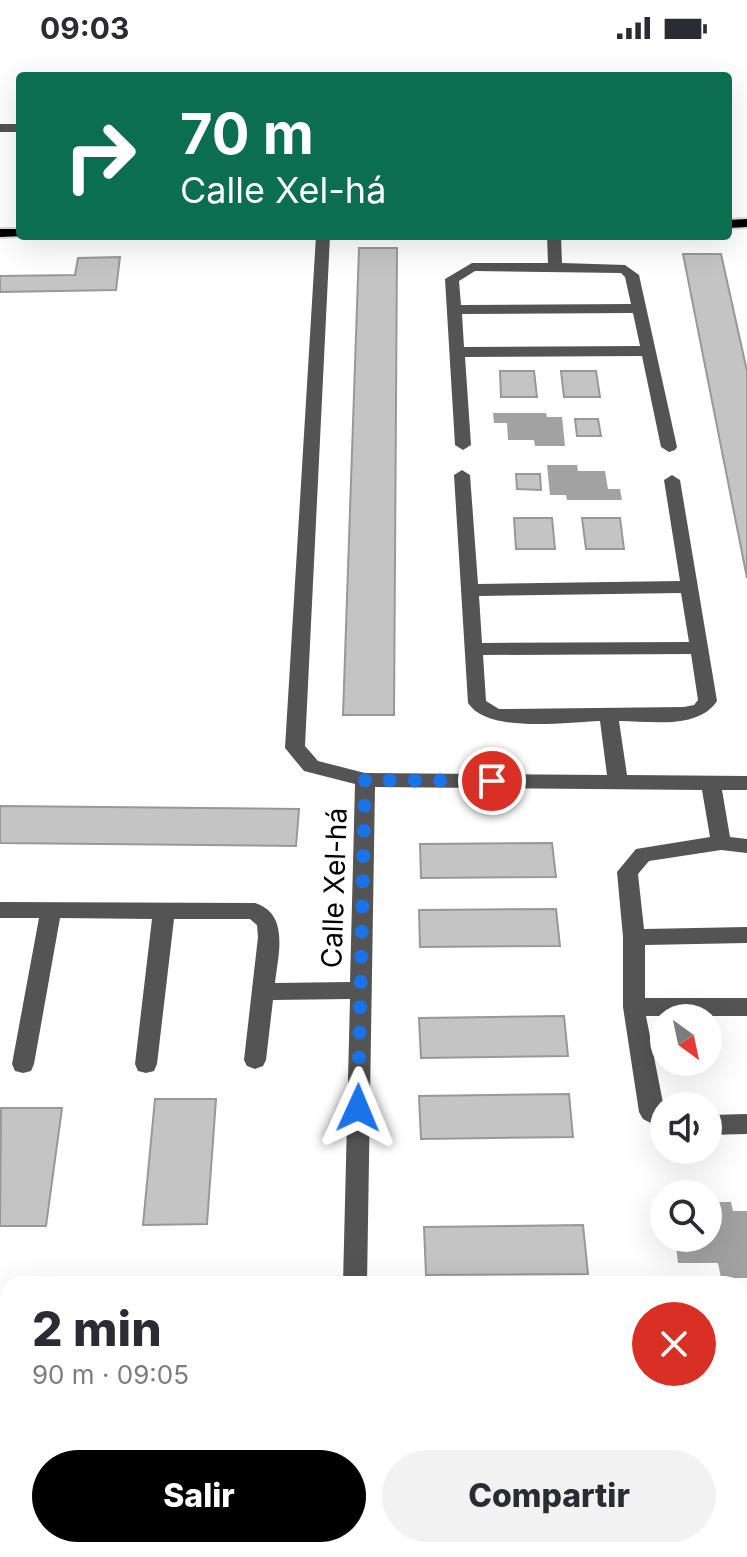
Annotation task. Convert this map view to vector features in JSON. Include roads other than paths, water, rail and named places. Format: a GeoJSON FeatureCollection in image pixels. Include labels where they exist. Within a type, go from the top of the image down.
{"type":"FeatureCollection","features":[{"type":"Feature","properties":{"kind":"street"},"geometry":{"type":"LineString","coordinates":[[323,240],[295,748],[311,766],[365,780]]}},
{"type":"Feature","properties":{"kind":"street"},"geometry":{"type":"LineString","coordinates":[[554,240],[555,266]]}},
{"type":"Feature","properties":{"kind":"street"},"geometry":{"type":"LineString","coordinates":[[463,445],[452,279],[460,271],[472,267],[555,266],[625,269],[632,275],[669,447]]}},
{"type":"Feature","properties":{"kind":"street"},"geometry":{"type":"LineString","coordinates":[[454,310],[640,308]]}},
{"type":"Feature","properties":{"kind":"street"},"geometry":{"type":"LineString","coordinates":[[457,352],[649,351]]}},
{"type":"Feature","properties":{"kind":"street"},"geometry":{"type":"LineString","coordinates":[[462,475],[477,703],[484,711],[498,716],[684,714],[700,710],[708,701],[672,480]]}},
{"type":"Feature","properties":{"kind":"street"},"geometry":{"type":"LineString","coordinates":[[470,590],[690,587]]}},
{"type":"Feature","properties":{"kind":"street"},"geometry":{"type":"LineString","coordinates":[[474,649],[699,648]]}},
{"type":"Feature","properties":{"kind":"street"},"geometry":{"type":"LineString","coordinates":[[609,715],[618,783]]}},
{"type":"Feature","properties":{"kind":"street","name":"Calle Xel-há"},"geometry":{"type":"LineString","coordinates":[[355,1276],[365,780],[747,783]]}},
{"type":"Feature","properties":{"kind":"street"},"geometry":{"type":"LineString","coordinates":[[711,783],[721,843]]}},
{"type":"Feature","properties":{"kind":"street"},"geometry":{"type":"LineString","coordinates":[[650,1106],[634,1007],[634,937],[627,872],[643,854],[721,843],[747,846]]}},
{"type":"Feature","properties":{"kind":"street"},"geometry":{"type":"LineString","coordinates":[[0,910],[255,911],[267,922],[269,937],[255,1060]]}},
{"type":"Feature","properties":{"kind":"street"},"geometry":{"type":"LineString","coordinates":[[23,1064],[51,910]]}},
{"type":"Feature","properties":{"kind":"street"},"geometry":{"type":"LineString","coordinates":[[146,1064],[164,910]]}},
{"type":"Feature","properties":{"kind":"street"},"geometry":{"type":"LineString","coordinates":[[634,937],[747,935]]}},
{"type":"Feature","properties":{"kind":"street"},"geometry":{"type":"LineString","coordinates":[[264,992],[360,990]]}},
{"type":"Feature","properties":{"kind":"street"},"geometry":{"type":"LineString","coordinates":[[634,1007],[747,1007]]}},
{"type":"Feature","properties":{"kind":"street"},"geometry":{"type":"LineString","coordinates":[[722,1125],[747,1124]]}}]}
